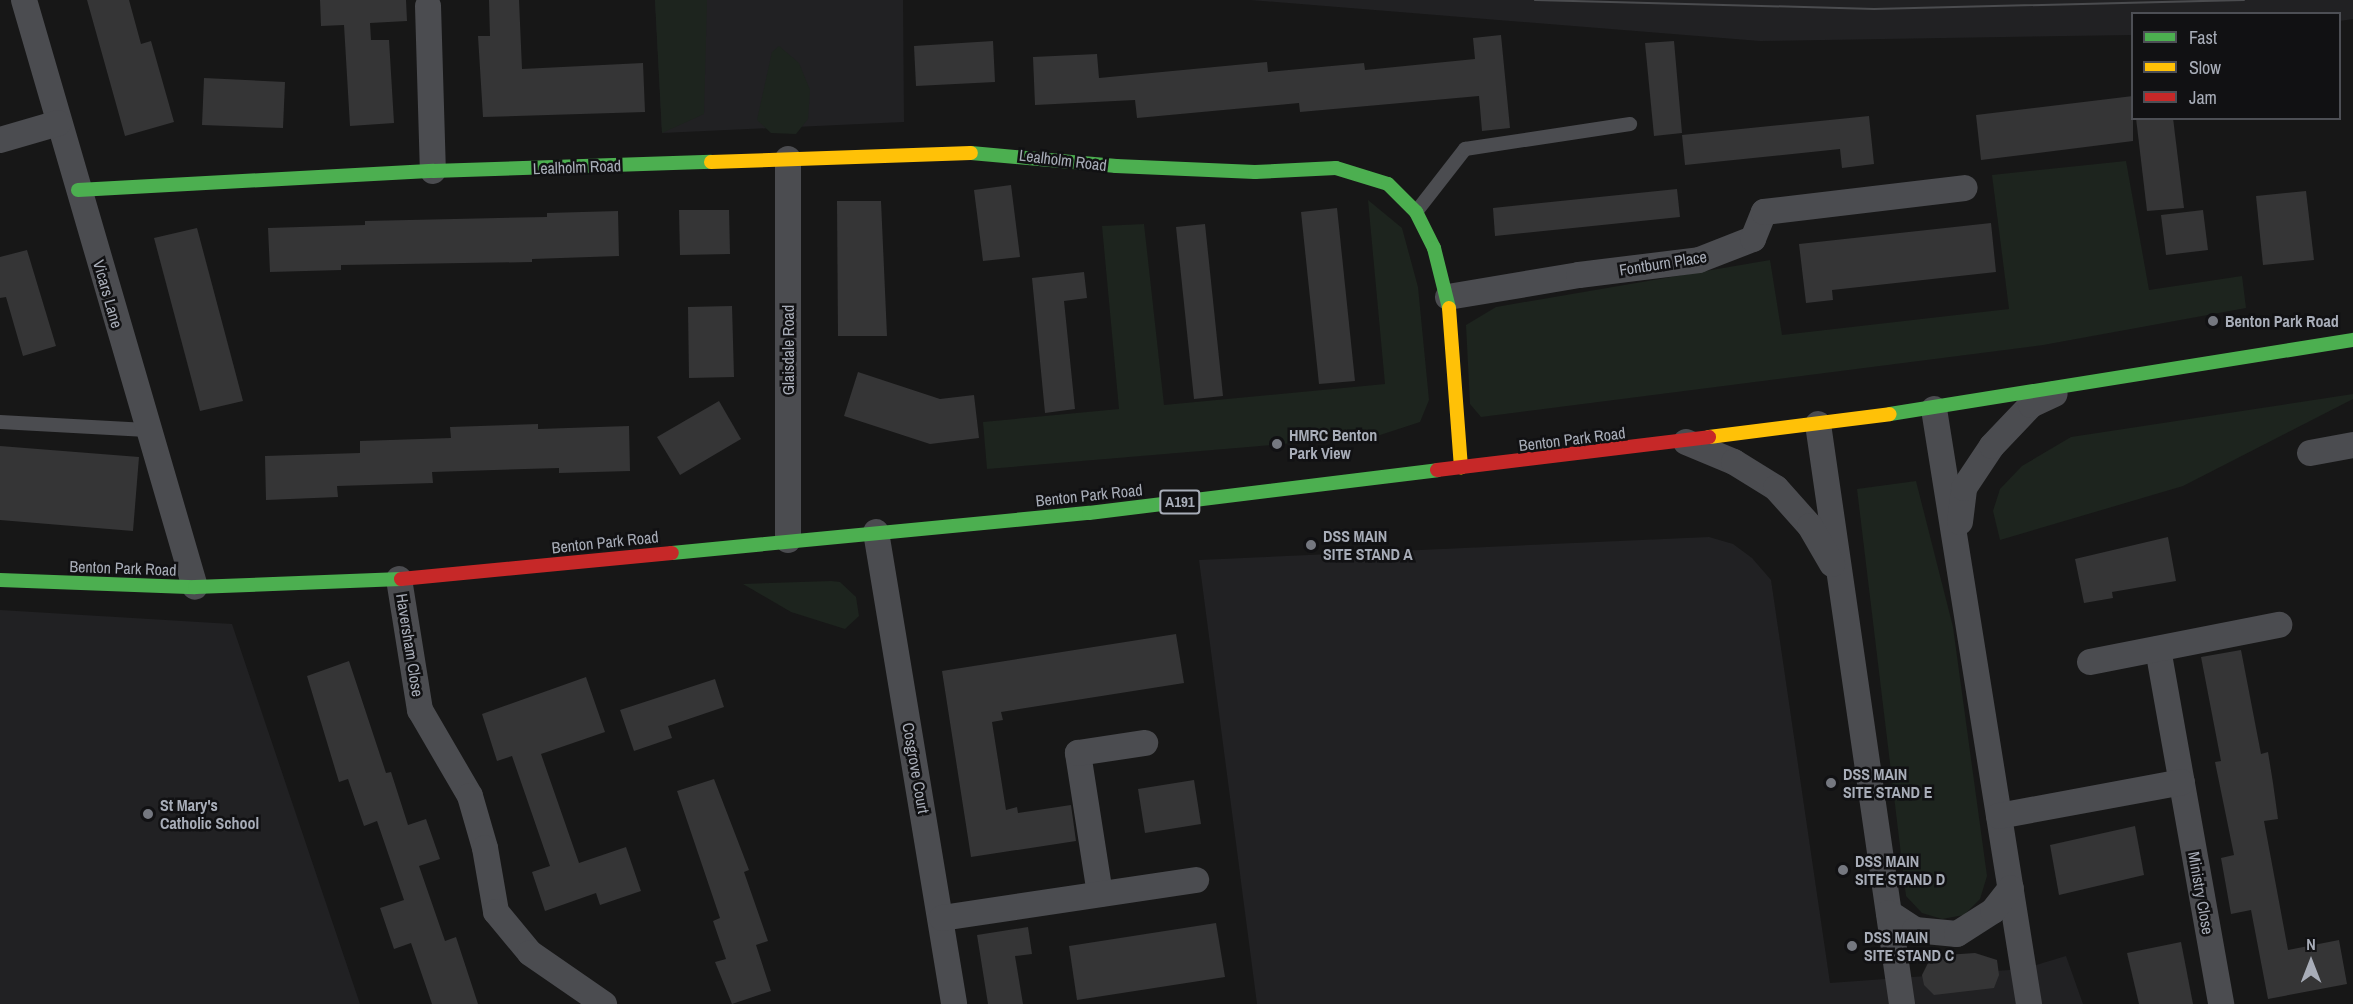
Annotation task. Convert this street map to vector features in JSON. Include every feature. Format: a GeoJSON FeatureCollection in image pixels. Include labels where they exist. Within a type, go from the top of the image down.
{"type":"FeatureCollection","features":[{"type":"Feature","properties":{"kind":"main road","name":"Lealholm Road"},"geometry":{"type":"LineString","coordinates":[[78,190],[433,171],[991,152],[1116,166],[1255,172],[1336,168],[1388,184],[1416,212],[1434,248],[1448,297],[1461,468]]}},
{"type":"Feature","properties":{"kind":"main road","name":"Benton Park Road"},"geometry":{"type":"LineString","coordinates":[[0,580],[195,587],[399,579],[1089,513],[1686,442],[1934,409],[2353,340]]}},
{"type":"Feature","properties":{"kind":"street","name":"Vicars Lane"},"geometry":{"type":"LineString","coordinates":[[24,0],[147,430],[195,587]]}},
{"type":"Feature","properties":{"kind":"street"},"geometry":{"type":"LineString","coordinates":[[428,6],[433,171]]}},
{"type":"Feature","properties":{"kind":"street"},"geometry":{"type":"LineString","coordinates":[[0,140],[59,123]]}},
{"type":"Feature","properties":{"kind":"street","name":"Glaisdale Road"},"geometry":{"type":"LineString","coordinates":[[788,159],[788,540]]}},
{"type":"Feature","properties":{"kind":"street","name":"Fontburn Place"},"geometry":{"type":"LineString","coordinates":[[1448,297],[1699,260],[1753,239],[1764,212],[1965,188]]}},
{"type":"Feature","properties":{"kind":"street"},"geometry":{"type":"LineString","coordinates":[[1957,554],[1964,488],[1992,446],[2031,405],[2069,387]]}},
{"type":"Feature","properties":{"kind":"street"},"geometry":{"type":"LineString","coordinates":[[1934,409],[2029,1004]]}},
{"type":"Feature","properties":{"kind":"street"},"geometry":{"type":"LineString","coordinates":[[1818,424],[1902,1004]]}},
{"type":"Feature","properties":{"kind":"street"},"geometry":{"type":"LineString","coordinates":[[1686,442],[1734,462],[1776,488],[1810,526],[1838,574]]}},
{"type":"Feature","properties":{"kind":"street"},"geometry":{"type":"LineString","coordinates":[[2310,453],[2353,445]]}},
{"type":"Feature","properties":{"kind":"street","name":"Cosgrove Court"},"geometry":{"type":"LineString","coordinates":[[876,532],[942,918],[954,1004]]}},
{"type":"Feature","properties":{"kind":"street","name":"Haversham Close"},"geometry":{"type":"LineString","coordinates":[[399,579],[420,710],[470,796],[485,848],[496,912],[530,952],[604,1004]]}},
{"type":"Feature","properties":{"kind":"street"},"geometry":{"type":"LineString","coordinates":[[2090,662],[2279,626]]}},
{"type":"Feature","properties":{"kind":"street","name":"Ministry Close"},"geometry":{"type":"LineString","coordinates":[[2158,649],[2221,1004]]}},
{"type":"Feature","properties":{"kind":"street"},"geometry":{"type":"LineString","coordinates":[[1100,894],[1078,753],[1145,743]]}},
{"type":"Feature","properties":{"kind":"street"},"geometry":{"type":"LineString","coordinates":[[1999,816],[2182,782]]}},
{"type":"Feature","properties":{"kind":"street"},"geometry":{"type":"LineString","coordinates":[[942,918],[1196,880]]}},
{"type":"Feature","properties":{"kind":"street"},"geometry":{"type":"LineString","coordinates":[[1888,913],[1915,930],[1957,934],[1994,911],[2011,888]]}},
{"type":"Feature","properties":{"kind":"lane"},"geometry":{"type":"LineString","coordinates":[[1416,212],[1465,149],[1630,124]]}},
{"type":"Feature","properties":{"kind":"lane"},"geometry":{"type":"LineString","coordinates":[[0,422],[147,430]]}},
{"type":"Feature","properties":{"kind":"shaded area"},"geometry":{"type":"Polygon","coordinates":[[[655,0],[903,0],[904,122],[662,133],[655,0]]]}},
{"type":"Feature","properties":{"kind":"shaded area"},"geometry":{"type":"Polygon","coordinates":[[[655,0],[707,0],[704,114],[662,133],[655,0]]]}},
{"type":"Feature","properties":{"kind":"shaded area"},"geometry":{"type":"Polygon","coordinates":[[[1250,0],[2353,0],[2353,19],[2341,21],[2341,12],[2131,12],[2131,35],[1760,41],[1250,0]]]}},
{"type":"Feature","properties":{"kind":"shaded area"},"geometry":{"type":"Polygon","coordinates":[[[779,46],[799,63],[810,90],[808,119],[796,134],[771,133],[757,120],[772,52],[779,46]]]}},
{"type":"Feature","properties":{"kind":"shaded area"},"geometry":{"type":"Polygon","coordinates":[[[2126,161],[2149,290],[2242,276],[2246,308],[2043,345],[1481,417],[1470,404],[1466,325],[1496,307],[1770,260],[1782,335],[2009,309],[1992,175],[2126,161]]]}},
{"type":"Feature","properties":{"kind":"shaded area"},"geometry":{"type":"Polygon","coordinates":[[[1368,200],[1402,228],[1418,287],[1429,400],[1420,422],[1377,436],[987,469],[983,422],[1119,409],[1102,226],[1144,224],[1164,405],[1385,384],[1368,200]]]}},
{"type":"Feature","properties":{"kind":"shaded area"},"geometry":{"type":"Polygon","coordinates":[[[2353,394],[2353,399],[2183,486],[2000,540],[1993,511],[2000,489],[2022,466],[2071,437],[2353,394]]]}},
{"type":"Feature","properties":{"kind":"shaded area"},"geometry":{"type":"Polygon","coordinates":[[[1916,481],[1953,627],[1987,876],[1980,899],[1964,915],[1942,919],[1922,913],[1906,896],[1857,489],[1916,481]]]}},
{"type":"Feature","properties":{"kind":"shaded area"},"geometry":{"type":"Polygon","coordinates":[[[1709,537],[1733,544],[1752,558],[1771,580],[1830,983],[2023,969],[2066,956],[2083,1004],[1257,1004],[1199,560],[1709,537]]]}},
{"type":"Feature","properties":{"kind":"shaded area"},"geometry":{"type":"Polygon","coordinates":[[[840,582],[856,597],[859,616],[845,629],[791,612],[743,584],[840,582]]]}},
{"type":"Feature","properties":{"kind":"shaded area","name":"St Mary's Catholic School"},"geometry":{"type":"Polygon","coordinates":[[[0,610],[232,624],[360,1004],[0,1004],[0,610]]]}},
{"type":"Feature","properties":{"kind":"building"},"geometry":{"type":"Polygon","coordinates":[[[87,0],[129,0],[141,44],[151,41],[174,122],[125,136],[87,0]]]}},
{"type":"Feature","properties":{"kind":"building"},"geometry":{"type":"Polygon","coordinates":[[[320,0],[406,0],[407,21],[370,23],[371,40],[389,40],[394,123],[350,126],[344,25],[321,26],[320,0]]]}},
{"type":"Feature","properties":{"kind":"building"},"geometry":{"type":"Polygon","coordinates":[[[489,0],[519,0],[522,69],[643,63],[645,112],[483,117],[478,36],[490,36],[489,0]]]}},
{"type":"Feature","properties":{"kind":"building"},"geometry":{"type":"Polygon","coordinates":[[[1501,35],[1510,128],[1482,131],[1479,96],[1300,112],[1299,103],[1137,118],[1135,100],[1035,105],[1033,57],[1097,54],[1099,78],[1267,62],[1268,72],[1364,63],[1365,70],[1475,59],[1473,38],[1501,35]]]}},
{"type":"Feature","properties":{"kind":"building"},"geometry":{"type":"Polygon","coordinates":[[[993,41],[995,82],[916,86],[914,46],[993,41]]]}},
{"type":"Feature","properties":{"kind":"building"},"geometry":{"type":"Polygon","coordinates":[[[1674,41],[1682,133],[1654,136],[1645,43],[1674,41]]]}},
{"type":"Feature","properties":{"kind":"building"},"geometry":{"type":"Polygon","coordinates":[[[204,78],[285,82],[283,128],[202,125],[204,78]]]}},
{"type":"Feature","properties":{"kind":"building"},"geometry":{"type":"Polygon","coordinates":[[[2131,96],[2133,141],[1981,160],[1976,115],[2131,96]]]}},
{"type":"Feature","properties":{"kind":"building"},"geometry":{"type":"Polygon","coordinates":[[[1869,116],[1874,164],[1842,168],[1840,149],[1685,165],[1682,135],[1869,116]]]}},
{"type":"Feature","properties":{"kind":"building"},"geometry":{"type":"Polygon","coordinates":[[[2136,120],[2173,120],[2184,208],[2147,211],[2136,120]]]}},
{"type":"Feature","properties":{"kind":"building"},"geometry":{"type":"Polygon","coordinates":[[[1011,185],[1020,257],[983,261],[974,190],[1011,185]]]}},
{"type":"Feature","properties":{"kind":"building"},"geometry":{"type":"Polygon","coordinates":[[[1677,189],[1680,217],[1495,236],[1493,208],[1677,189]]]}},
{"type":"Feature","properties":{"kind":"building"},"geometry":{"type":"Polygon","coordinates":[[[2306,191],[2314,260],[2263,265],[2256,196],[2306,191]]]}},
{"type":"Feature","properties":{"kind":"building"},"geometry":{"type":"Polygon","coordinates":[[[837,201],[881,201],[887,336],[838,336],[837,201]]]}},
{"type":"Feature","properties":{"kind":"building"},"geometry":{"type":"Polygon","coordinates":[[[1337,208],[1355,381],[1319,384],[1301,212],[1337,208]]]}},
{"type":"Feature","properties":{"kind":"building"},"geometry":{"type":"Polygon","coordinates":[[[679,210],[729,210],[730,254],[680,255],[679,210]]]}},
{"type":"Feature","properties":{"kind":"building"},"geometry":{"type":"Polygon","coordinates":[[[2203,210],[2208,250],[2166,255],[2161,215],[2203,210]]]}},
{"type":"Feature","properties":{"kind":"building"},"geometry":{"type":"Polygon","coordinates":[[[618,211],[619,256],[532,259],[532,262],[341,265],[341,270],[270,272],[268,228],[365,225],[365,221],[547,217],[547,213],[618,211]]]}},
{"type":"Feature","properties":{"kind":"building"},"geometry":{"type":"Polygon","coordinates":[[[1991,223],[1996,272],[1832,290],[1833,300],[1806,303],[1799,244],[1991,223]]]}},
{"type":"Feature","properties":{"kind":"building"},"geometry":{"type":"Polygon","coordinates":[[[1205,224],[1223,396],[1194,399],[1176,227],[1205,224]]]}},
{"type":"Feature","properties":{"kind":"building"},"geometry":{"type":"Polygon","coordinates":[[[197,228],[243,401],[200,411],[154,238],[197,228]]]}},
{"type":"Feature","properties":{"kind":"building"},"geometry":{"type":"Polygon","coordinates":[[[27,250],[56,346],[23,356],[6,297],[0,298],[0,257],[27,250]]]}},
{"type":"Feature","properties":{"kind":"building"},"geometry":{"type":"Polygon","coordinates":[[[1084,272],[1087,298],[1064,301],[1075,409],[1045,413],[1032,278],[1084,272]]]}},
{"type":"Feature","properties":{"kind":"building"},"geometry":{"type":"Polygon","coordinates":[[[732,306],[734,377],[689,378],[688,307],[732,306]]]}},
{"type":"Feature","properties":{"kind":"building"},"geometry":{"type":"Polygon","coordinates":[[[858,372],[940,399],[974,395],[979,438],[930,444],[844,416],[858,372]]]}},
{"type":"Feature","properties":{"kind":"building"},"geometry":{"type":"Polygon","coordinates":[[[719,401],[741,439],[680,475],[657,437],[719,401]]]}},
{"type":"Feature","properties":{"kind":"building"},"geometry":{"type":"Polygon","coordinates":[[[538,424],[538,429],[629,426],[630,471],[559,473],[559,468],[432,472],[433,483],[337,486],[338,497],[266,500],[265,456],[360,453],[360,441],[451,438],[450,427],[538,424]]]}},
{"type":"Feature","properties":{"kind":"building"},"geometry":{"type":"Polygon","coordinates":[[[0,446],[139,457],[133,531],[0,520],[0,446]]]}},
{"type":"Feature","properties":{"kind":"building"},"geometry":{"type":"Polygon","coordinates":[[[2168,537],[2176,581],[2112,592],[2113,598],[2084,603],[2075,559],[2168,537]]]}},
{"type":"Feature","properties":{"kind":"building"},"geometry":{"type":"Polygon","coordinates":[[[1176,634],[1184,683],[1001,712],[1003,720],[992,722],[1006,810],[1017,807],[1018,813],[1071,805],[1076,841],[971,857],[942,671],[1176,634]]]}},
{"type":"Feature","properties":{"kind":"building"},"geometry":{"type":"Polygon","coordinates":[[[2241,650],[2261,754],[2268,752],[2273,783],[2278,819],[2264,821],[2288,950],[2339,940],[2347,984],[2268,999],[2251,910],[2231,914],[2221,858],[2234,855],[2215,762],[2221,761],[2201,657],[2241,650]]]}},
{"type":"Feature","properties":{"kind":"building"},"geometry":{"type":"Polygon","coordinates":[[[349,661],[386,773],[391,772],[408,825],[426,819],[440,859],[419,866],[445,941],[456,937],[478,1004],[432,1004],[411,943],[394,949],[380,908],[404,900],[377,821],[364,826],[348,779],[339,782],[307,676],[349,661]]]}},
{"type":"Feature","properties":{"kind":"building"},"geometry":{"type":"Polygon","coordinates":[[[586,677],[605,732],[541,754],[579,863],[626,847],[641,891],[600,905],[596,893],[545,911],[532,872],[550,866],[512,756],[497,761],[482,714],[586,677]]]}},
{"type":"Feature","properties":{"kind":"building"},"geometry":{"type":"Polygon","coordinates":[[[715,679],[724,707],[668,726],[672,738],[634,751],[620,710],[715,679]]]}},
{"type":"Feature","properties":{"kind":"building"},"geometry":{"type":"Polygon","coordinates":[[[714,779],[749,870],[744,872],[768,941],[756,945],[771,991],[732,1004],[715,962],[726,959],[713,921],[720,918],[677,791],[714,779]]]}},
{"type":"Feature","properties":{"kind":"building"},"geometry":{"type":"Polygon","coordinates":[[[1194,780],[1201,824],[1145,833],[1138,789],[1194,780]]]}},
{"type":"Feature","properties":{"kind":"building"},"geometry":{"type":"Polygon","coordinates":[[[2135,826],[2144,875],[2059,895],[2050,845],[2135,826]]]}},
{"type":"Feature","properties":{"kind":"building"},"geometry":{"type":"Polygon","coordinates":[[[1216,923],[1225,977],[1077,1000],[1069,946],[1216,923]]]}},
{"type":"Feature","properties":{"kind":"building"},"geometry":{"type":"Polygon","coordinates":[[[1028,927],[1032,954],[1015,956],[1023,1004],[988,1004],[977,935],[1028,927]]]}},
{"type":"Feature","properties":{"kind":"building"},"geometry":{"type":"Polygon","coordinates":[[[2181,942],[2193,1004],[2139,1004],[2127,953],[2181,942]]]}},
{"type":"Feature","properties":{"kind":"building"},"geometry":{"type":"Polygon","coordinates":[[[1975,953],[1997,960],[1999,975],[1994,988],[1934,995],[1924,985],[1922,975],[1928,963],[1946,955],[1975,953]]]}},
{"type":"Feature","properties":{"kind":"tram line"},"geometry":{"type":"LineString","coordinates":[[1535,0],[1874,9],[2244,0]]}},
{"type":"Feature","properties":{"kind":"traffic: fast"},"geometry":{"type":"LineString","coordinates":[[971,153],[1116,166],[1255,172],[1336,168],[1388,184],[1416,212],[1434,248],[1449,308]]}},
{"type":"Feature","properties":{"kind":"traffic: fast"},"geometry":{"type":"LineString","coordinates":[[78,190],[433,171],[711,162]]}},
{"type":"Feature","properties":{"kind":"traffic: fast"},"geometry":{"type":"LineString","coordinates":[[1890,414],[2353,340]]}},
{"type":"Feature","properties":{"kind":"traffic: fast"},"geometry":{"type":"LineString","coordinates":[[672,553],[1089,513],[1437,470]]}},
{"type":"Feature","properties":{"kind":"traffic: fast"},"geometry":{"type":"LineString","coordinates":[[0,580],[195,587],[401,579]]}},
{"type":"Feature","properties":{"kind":"traffic: slow"},"geometry":{"type":"LineString","coordinates":[[711,162],[971,153]]}},
{"type":"Feature","properties":{"kind":"traffic: slow"},"geometry":{"type":"LineString","coordinates":[[1449,308],[1461,468]]}},
{"type":"Feature","properties":{"kind":"traffic: slow"},"geometry":{"type":"LineString","coordinates":[[1709,437],[1890,414]]}},
{"type":"Feature","properties":{"kind":"traffic: jam"},"geometry":{"type":"LineString","coordinates":[[1437,470],[1709,437]]}},
{"type":"Feature","properties":{"kind":"traffic: jam"},"geometry":{"type":"LineString","coordinates":[[401,579],[672,553]]}},
{"type":"Feature","properties":{"kind":"place","name":"Benton Park Road"},"geometry":{"type":"Point","coordinates":[2213,321]}},
{"type":"Feature","properties":{"kind":"place","name":"HMRC Benton Park View"},"geometry":{"type":"Point","coordinates":[1277,444]}},
{"type":"Feature","properties":{"kind":"place","name":"DSS MAIN SITE STAND A"},"geometry":{"type":"Point","coordinates":[1311,545]}},
{"type":"Feature","properties":{"kind":"place","name":"DSS MAIN SITE STAND E"},"geometry":{"type":"Point","coordinates":[1831,783]}},
{"type":"Feature","properties":{"kind":"place","name":"St Mary's Catholic School"},"geometry":{"type":"Point","coordinates":[148,814]}},
{"type":"Feature","properties":{"kind":"place","name":"DSS MAIN SITE STAND D"},"geometry":{"type":"Point","coordinates":[1843,870]}},
{"type":"Feature","properties":{"kind":"place","name":"DSS MAIN SITE STAND C"},"geometry":{"type":"Point","coordinates":[1852,946]}}]}
